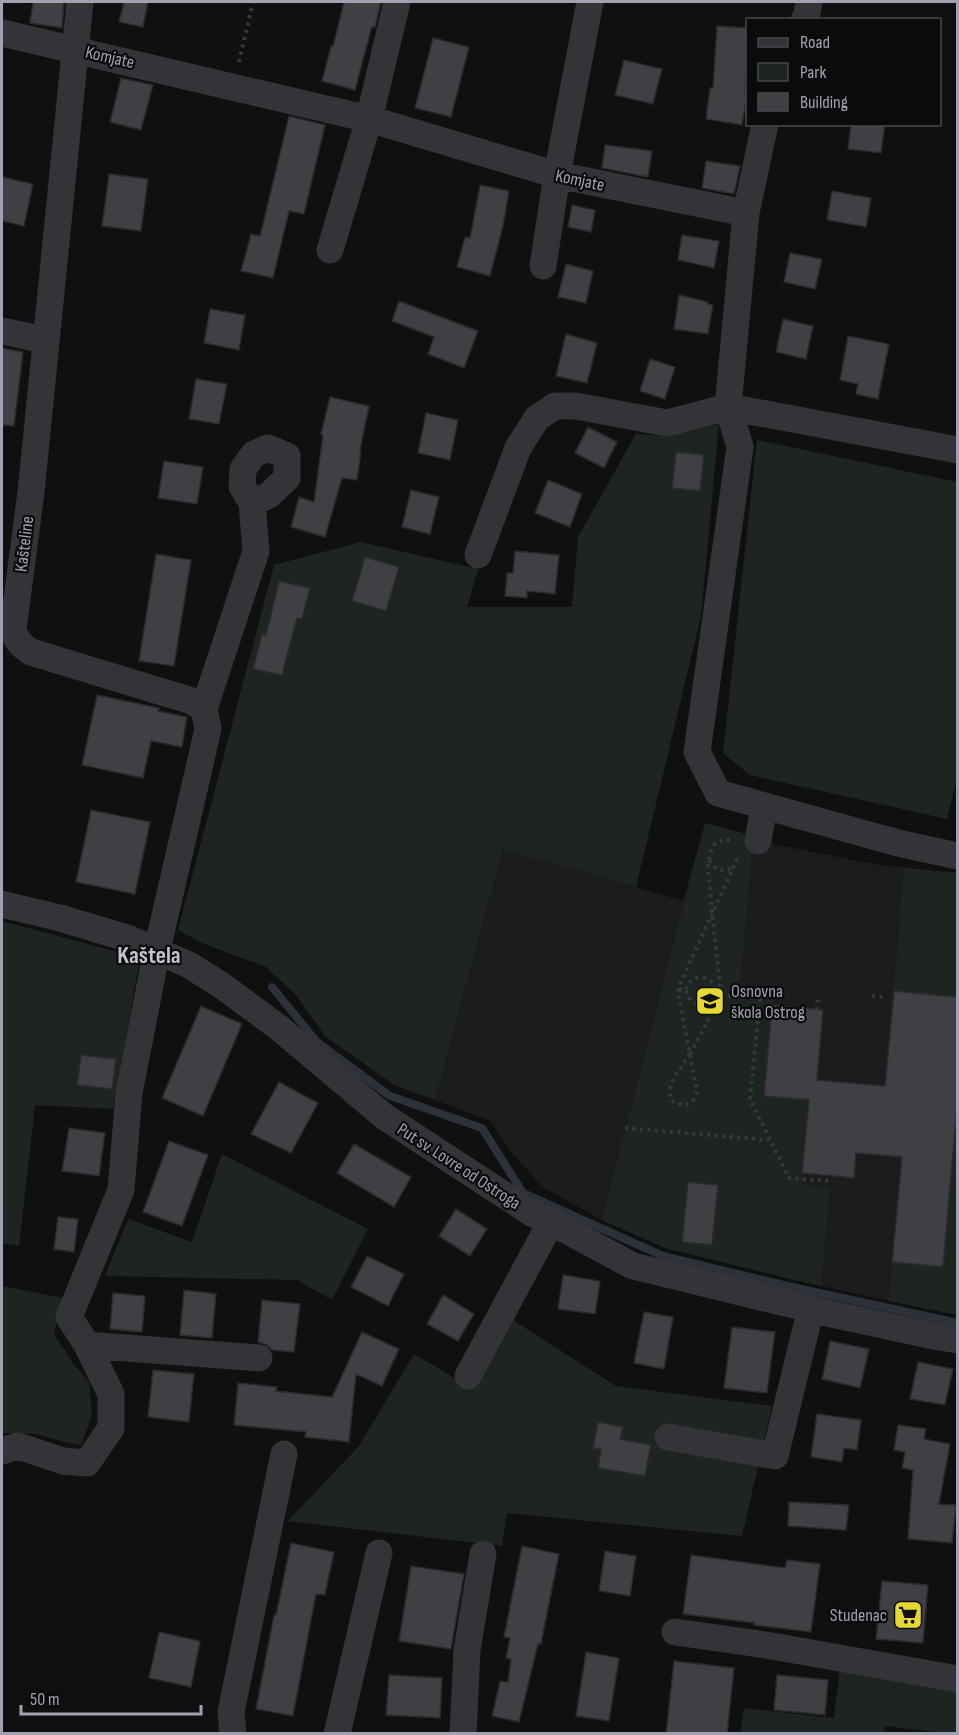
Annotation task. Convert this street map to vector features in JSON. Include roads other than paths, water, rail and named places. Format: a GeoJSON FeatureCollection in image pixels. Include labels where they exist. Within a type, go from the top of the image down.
{"type":"FeatureCollection","features":[{"type":"Feature","properties":{"kind":"street","name":"Kašteline"},"geometry":{"type":"LineString","coordinates":[[80,2],[31,492],[13,629],[15,638],[12,646],[192,701],[204,709]]}},
{"type":"Feature","properties":{"kind":"street"},"geometry":{"type":"LineString","coordinates":[[330,250],[369,119],[397,2]]}},
{"type":"Feature","properties":{"kind":"street"},"geometry":{"type":"LineString","coordinates":[[543,267],[557,175],[590,2]]}},
{"type":"Feature","properties":{"kind":"street"},"geometry":{"type":"LineString","coordinates":[[805,18],[808,2]]}},
{"type":"Feature","properties":{"kind":"street","name":"Komjate"},"geometry":{"type":"LineString","coordinates":[[2,33],[369,119],[557,175],[746,213]]}},
{"type":"Feature","properties":{"kind":"street"},"geometry":{"type":"LineString","coordinates":[[765,126],[746,213],[728,407],[740,447],[697,752],[718,793],[898,843],[957,856]]}},
{"type":"Feature","properties":{"kind":"street"},"geometry":{"type":"LineString","coordinates":[[2,331],[45,340]]}},
{"type":"Feature","properties":{"kind":"street"},"geometry":{"type":"LineString","coordinates":[[478,555],[518,448],[537,418],[555,406],[576,406],[668,423],[728,407],[957,450]]}},
{"type":"Feature","properties":{"kind":"street"},"geometry":{"type":"LineString","coordinates":[[2,1451],[18,1446],[63,1461],[87,1463],[111,1428],[111,1394],[87,1345],[69,1317],[121,1190],[129,1093],[157,950],[208,729],[204,709],[256,551],[252,503]]}},
{"type":"Feature","properties":{"kind":"street"},"geometry":{"type":"LineString","coordinates":[[745,847],[764,806]]}},
{"type":"Feature","properties":{"kind":"street","name":"Put sv. Lovre od Ostroga"},"geometry":{"type":"LineString","coordinates":[[2,904],[130,939],[189,965],[278,1027],[385,1117],[533,1214],[551,1221],[633,1266],[957,1340]]}},
{"type":"Feature","properties":{"kind":"street"},"geometry":{"type":"LineString","coordinates":[[468,1376],[551,1221]]}},
{"type":"Feature","properties":{"kind":"street"},"geometry":{"type":"LineString","coordinates":[[668,1437],[774,1456],[811,1308]]}},
{"type":"Feature","properties":{"kind":"street"},"geometry":{"type":"LineString","coordinates":[[87,1345],[259,1358]]}},
{"type":"Feature","properties":{"kind":"street"},"geometry":{"type":"LineString","coordinates":[[233,1734],[231,1712],[284,1454]]}},
{"type":"Feature","properties":{"kind":"street"},"geometry":{"type":"LineString","coordinates":[[337,1734],[379,1553]]}},
{"type":"Feature","properties":{"kind":"street"},"geometry":{"type":"LineString","coordinates":[[463,1734],[467,1650],[483,1554]]}},
{"type":"Feature","properties":{"kind":"street"},"geometry":{"type":"LineString","coordinates":[[675,1632],[766,1645],[957,1679]]}},
{"type":"Feature","properties":{"kind":"waterway"},"geometry":{"type":"LineString","coordinates":[[272,987],[317,1042],[390,1096],[482,1128],[523,1193],[663,1256],[958,1323]]}},
{"type":"Feature","properties":{"kind":"place","name":"Osnovna škola Ostrog"},"geometry":{"type":"Point","coordinates":[710,1001]}},
{"type":"Feature","properties":{"kind":"place","name":"Studenac"},"geometry":{"type":"Point","coordinates":[908,1615]}},
{"type":"Feature","properties":{"kind":"district","name":"Kaštela"},"geometry":{"type":"Point","coordinates":[149,955]}}]}
